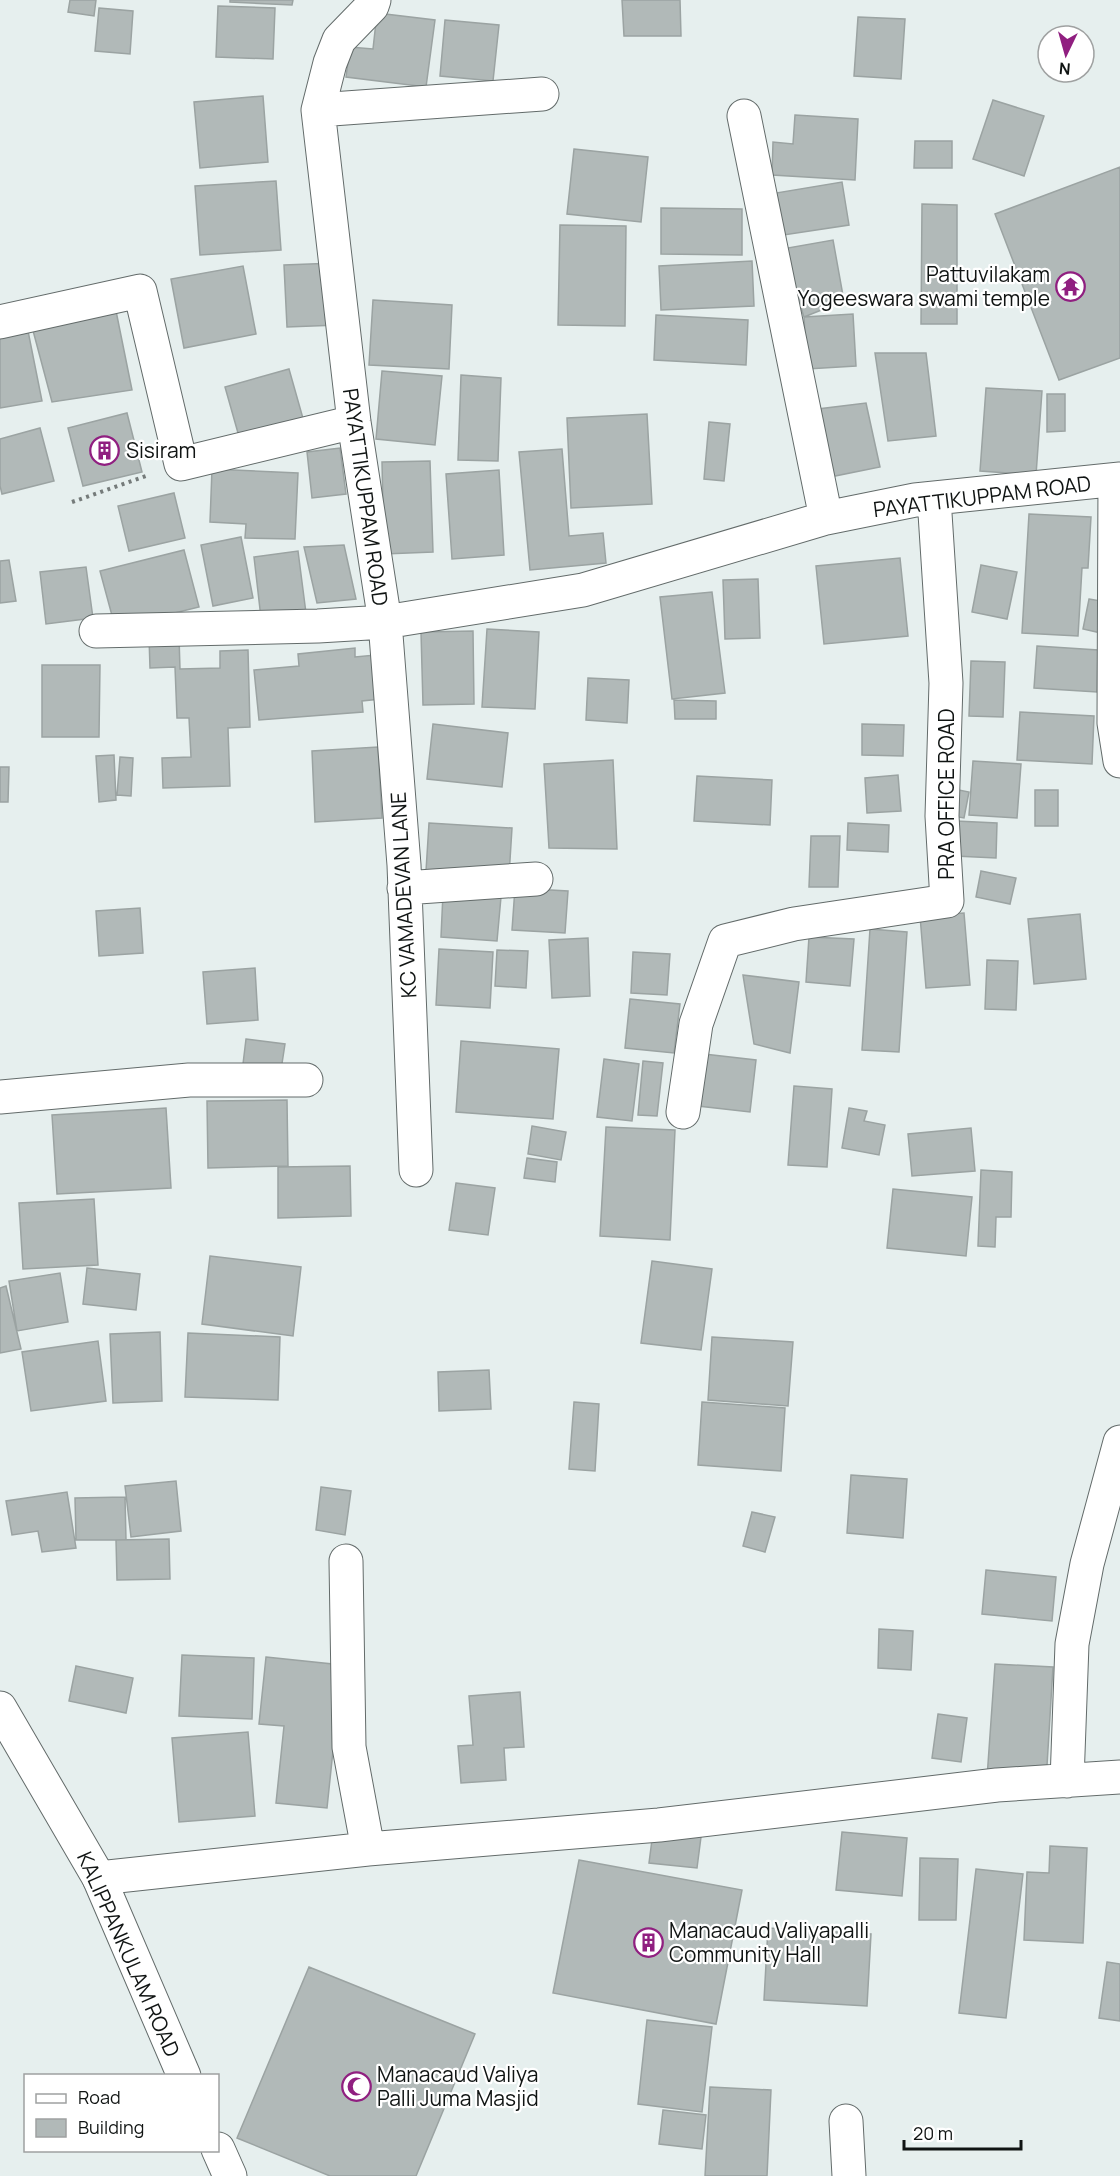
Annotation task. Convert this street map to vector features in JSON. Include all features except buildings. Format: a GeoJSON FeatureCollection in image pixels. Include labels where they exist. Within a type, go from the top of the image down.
{"type":"FeatureCollection","features":[{"type":"Feature","properties":{"kind":"street","name":"PAYATTIKUPPAM ROAD"},"geometry":{"type":"LineString","coordinates":[[374,0],[372,6],[339,40],[330,63],[318,110],[354,422],[385,622],[584,590],[826,518],[934,498],[1118,479]]}},
{"type":"Feature","properties":{"kind":"street"},"geometry":{"type":"LineString","coordinates":[[318,110],[542,94]]}},
{"type":"Feature","properties":{"kind":"street"},"geometry":{"type":"LineString","coordinates":[[744,116],[826,518]]}},
{"type":"Feature","properties":{"kind":"street"},"geometry":{"type":"LineString","coordinates":[[0,322],[140,291],[181,464],[354,422]]}},
{"type":"Feature","properties":{"kind":"street"},"geometry":{"type":"LineString","coordinates":[[1118,479],[1114,723],[1120,761]]}},
{"type":"Feature","properties":{"kind":"street","name":"PRA OFFICE ROAD"},"geometry":{"type":"LineString","coordinates":[[683,1112],[696,1024],[725,941],[794,924],[947,901],[942,816],[946,682],[934,498]]}},
{"type":"Feature","properties":{"kind":"street"},"geometry":{"type":"LineString","coordinates":[[96,631],[318,626],[385,622]]}},
{"type":"Feature","properties":{"kind":"street","name":"KC VAMADEVAN LANE"},"geometry":{"type":"LineString","coordinates":[[385,622],[404,865],[416,1170]]}},
{"type":"Feature","properties":{"kind":"street"},"geometry":{"type":"LineString","coordinates":[[404,888],[536,879]]}},
{"type":"Feature","properties":{"kind":"street"},"geometry":{"type":"LineString","coordinates":[[0,1097],[189,1080],[306,1080]]}},
{"type":"Feature","properties":{"kind":"street"},"geometry":{"type":"LineString","coordinates":[[1067,1781],[1072,1644],[1087,1564],[1120,1442]]}},
{"type":"Feature","properties":{"kind":"street"},"geometry":{"type":"LineString","coordinates":[[346,1562],[349,1747],[368,1849]]}},
{"type":"Feature","properties":{"kind":"street","name":"KALIPPANKULAM ROAD"},"geometry":{"type":"LineString","coordinates":[[0,1708],[99,1878],[183,2074]]}},
{"type":"Feature","properties":{"kind":"street"},"geometry":{"type":"LineString","coordinates":[[99,1878],[368,1849],[659,1825],[997,1785],[1120,1777]]}},
{"type":"Feature","properties":{"kind":"street"},"geometry":{"type":"LineString","coordinates":[[846,2121],[849,2176]]}},
{"type":"Feature","properties":{"kind":"street"},"geometry":{"type":"LineString","coordinates":[[219,2151],[230,2176]]}},
{"type":"Feature","properties":{"kind":"path"},"geometry":{"type":"LineString","coordinates":[[72,502],[181,464]]}},
{"type":"Feature","properties":{"kind":"place","name":"Pattuvilakam Yogeeswara swami temple"},"geometry":{"type":"Point","coordinates":[1071,286]}},
{"type":"Feature","properties":{"kind":"place","name":"Sisiram"},"geometry":{"type":"Point","coordinates":[105,450]}},
{"type":"Feature","properties":{"kind":"place","name":"Manacaud Valiyapalli Community Hall"},"geometry":{"type":"Point","coordinates":[648,1942]}},
{"type":"Feature","properties":{"kind":"place","name":"Manacaud Valiya Palli Juma Masjid"},"geometry":{"type":"Point","coordinates":[356,2086]}}]}
